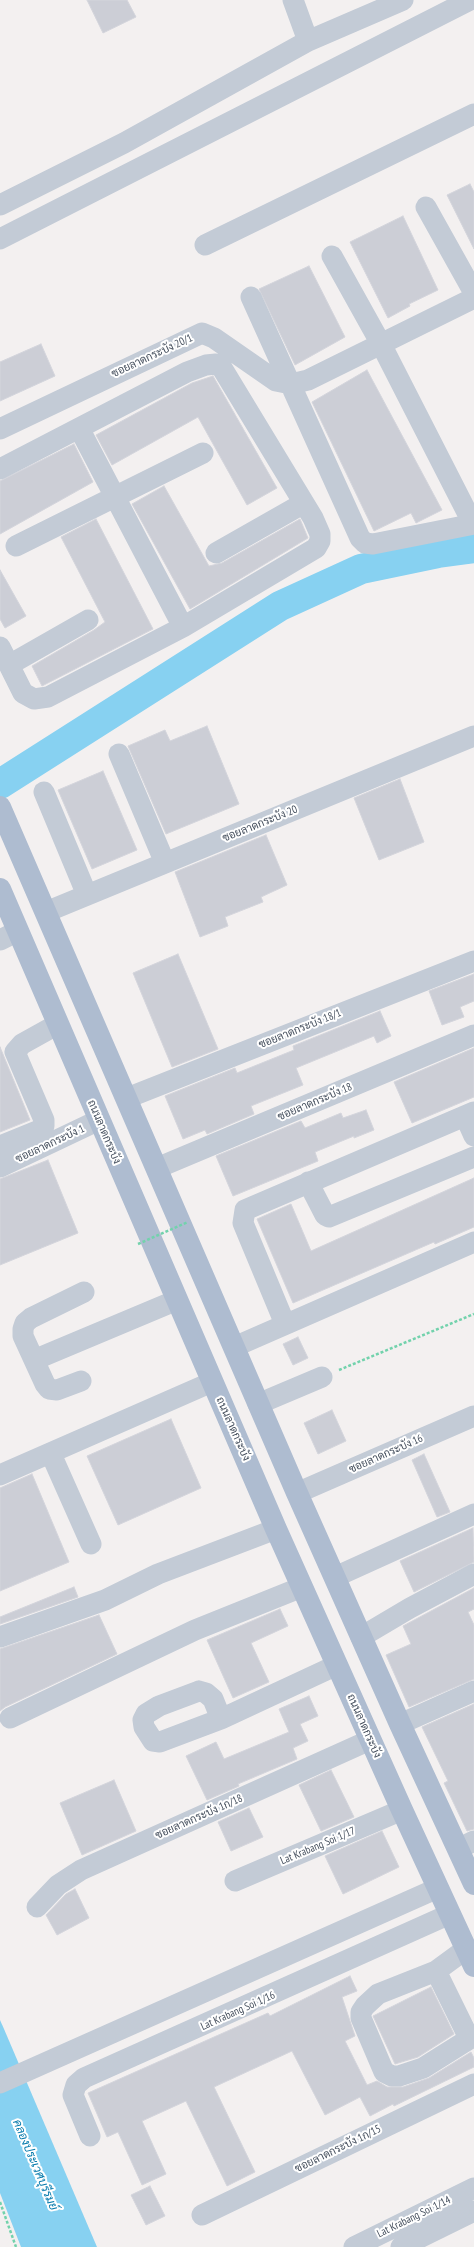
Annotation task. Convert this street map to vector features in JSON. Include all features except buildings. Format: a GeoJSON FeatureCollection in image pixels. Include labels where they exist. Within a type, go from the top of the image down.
{"type":"FeatureCollection","features":[{"type":"Feature","properties":{"kind":"main road"},"geometry":{"type":"LineString","coordinates":[[0,807],[258,1404],[400,1724],[466,1845],[474,1884]]}},
{"type":"Feature","properties":{"kind":"main road","name":"ถนนลาดกระบัง"},"geometry":{"type":"LineString","coordinates":[[0,889],[9,935],[58,1024],[276,1529],[370,1740],[470,1958]]}},
{"type":"Feature","properties":{"kind":"street"},"geometry":{"type":"LineString","coordinates":[[293,0],[308,41]]}},
{"type":"Feature","properties":{"kind":"street"},"geometry":{"type":"LineString","coordinates":[[0,205],[124,143],[308,41],[403,0]]}},
{"type":"Feature","properties":{"kind":"street"},"geometry":{"type":"LineString","coordinates":[[0,239],[470,0]]}},
{"type":"Feature","properties":{"kind":"street"},"geometry":{"type":"LineString","coordinates":[[205,245],[474,114]]}},
{"type":"Feature","properties":{"kind":"street"},"geometry":{"type":"LineString","coordinates":[[426,207],[474,293]]}},
{"type":"Feature","properties":{"kind":"street"},"geometry":{"type":"LineString","coordinates":[[251,297],[360,538],[365,543],[373,544],[474,524],[381,344],[332,256]]}},
{"type":"Feature","properties":{"kind":"street"},"geometry":{"type":"LineString","coordinates":[[291,384],[308,380],[474,298]]}},
{"type":"Feature","properties":{"kind":"street","name":"ซอยลาดกระบัง 20/1"},"geometry":{"type":"LineString","coordinates":[[0,429],[202,334],[214,338],[276,381],[291,384]]}},
{"type":"Feature","properties":{"kind":"street"},"geometry":{"type":"LineString","coordinates":[[0,469],[187,372],[206,365],[216,364],[222,368],[304,503],[320,534],[320,541],[316,548],[183,627],[48,697],[37,699],[24,694],[4,656],[88,620]]}},
{"type":"Feature","properties":{"kind":"street"},"geometry":{"type":"LineString","coordinates":[[79,428],[183,627]]}},
{"type":"Feature","properties":{"kind":"street"},"geometry":{"type":"LineString","coordinates":[[16,546],[203,453]]}},
{"type":"Feature","properties":{"kind":"street"},"geometry":{"type":"LineString","coordinates":[[216,553],[304,503]]}},
{"type":"Feature","properties":{"kind":"street","name":"ซอยลาดกระบัง 20"},"geometry":{"type":"LineString","coordinates":[[46,912],[474,736]]}},
{"type":"Feature","properties":{"kind":"street"},"geometry":{"type":"LineString","coordinates":[[119,754],[165,863]]}},
{"type":"Feature","properties":{"kind":"street"},"geometry":{"type":"LineString","coordinates":[[44,792],[87,895]]}},
{"type":"Feature","properties":{"kind":"street","name":"ซอยลาดกระบัง 18/1"},"geometry":{"type":"LineString","coordinates":[[127,1098],[474,961]]}},
{"type":"Feature","properties":{"kind":"street"},"geometry":{"type":"LineString","coordinates":[[0,1146],[42,1129],[44,1126],[44,1120],[15,1052],[22,1044],[58,1024]]}},
{"type":"Feature","properties":{"kind":"street","name":"ซอยลาดกระบัง 18"},"geometry":{"type":"LineString","coordinates":[[157,1168],[474,1035]]}},
{"type":"Feature","properties":{"kind":"street"},"geometry":{"type":"LineString","coordinates":[[285,1324],[243,1223],[245,1210],[251,1206],[470,1114],[474,1136]]}},
{"type":"Feature","properties":{"kind":"street","name":"ซอยลาดกระบัง 1"},"geometry":{"type":"LineString","coordinates":[[0,1167],[99,1120]]}},
{"type":"Feature","properties":{"kind":"street"},"geometry":{"type":"LineString","coordinates":[[308,1182],[325,1215],[329,1217],[474,1157]]}},
{"type":"Feature","properties":{"kind":"street"},"geometry":{"type":"LineString","coordinates":[[234,1347],[474,1242]]}},
{"type":"Feature","properties":{"kind":"street"},"geometry":{"type":"LineString","coordinates":[[81,1381],[57,1390],[49,1389],[44,1384],[23,1336],[25,1323],[84,1292]]}},
{"type":"Feature","properties":{"kind":"street"},"geometry":{"type":"LineString","coordinates":[[34,1360],[177,1300]]}},
{"type":"Feature","properties":{"kind":"street"},"geometry":{"type":"LineString","coordinates":[[258,1404],[322,1377]]}},
{"type":"Feature","properties":{"kind":"street"},"geometry":{"type":"LineString","coordinates":[[0,1475],[212,1382]]}},
{"type":"Feature","properties":{"kind":"street","name":"ซอยลาดกระบัง 16"},"geometry":{"type":"LineString","coordinates":[[297,1493],[474,1416]]}},
{"type":"Feature","properties":{"kind":"street"},"geometry":{"type":"LineString","coordinates":[[50,1454],[91,1544]]}},
{"type":"Feature","properties":{"kind":"street"},"geometry":{"type":"LineString","coordinates":[[335,1577],[474,1514]]}},
{"type":"Feature","properties":{"kind":"street"},"geometry":{"type":"LineString","coordinates":[[0,1637],[105,1600],[158,1574],[276,1529]]}},
{"type":"Feature","properties":{"kind":"street"},"geometry":{"type":"LineString","coordinates":[[361,1637],[410,1608],[474,1574]]}},
{"type":"Feature","properties":{"kind":"street"},"geometry":{"type":"LineString","coordinates":[[10,1718],[123,1666],[195,1630],[302,1587]]}},
{"type":"Feature","properties":{"kind":"street"},"geometry":{"type":"LineString","coordinates":[[221,1719],[337,1665]]}},
{"type":"Feature","properties":{"kind":"street"},"geometry":{"type":"LineString","coordinates":[[400,1724],[474,1691]]}},
{"type":"Feature","properties":{"kind":"street","name":"ซอยลาดกระบัง 1ก/18"},"geometry":{"type":"LineString","coordinates":[[37,1907],[58,1885],[81,1870],[370,1740]]}},
{"type":"Feature","properties":{"kind":"street","name":"Lat Krabang Soi 1/17"},"geometry":{"type":"LineString","coordinates":[[235,1882],[402,1810]]}},
{"type":"Feature","properties":{"kind":"street"},"geometry":{"type":"LineString","coordinates":[[0,2083],[74,2048],[438,1888]]}},
{"type":"Feature","properties":{"kind":"street","name":"Lat Krabang Soi 1/16"},"geometry":{"type":"LineString","coordinates":[[90,2136],[73,2095],[76,2086],[84,2078],[450,1914]]}},
{"type":"Feature","properties":{"kind":"street"},"geometry":{"type":"LineString","coordinates":[[436,1970],[471,2037],[422,2068],[399,2076],[392,2076],[384,2072],[361,2018],[361,2012],[378,1994],[436,1970],[470,1958]]}},
{"type":"Feature","properties":{"kind":"street","name":"ซอยลาดกระบัง 1ก/15"},"geometry":{"type":"LineString","coordinates":[[202,2214],[474,2084]]}},
{"type":"Feature","properties":{"kind":"street","name":"Lat Krabang Soi 1/14"},"geometry":{"type":"LineString","coordinates":[[354,2247],[474,2188]]}},
{"type":"Feature","properties":{"kind":"street"},"geometry":{"type":"LineString","coordinates":[[394,2227],[402,2246],[474,2211]]}},
{"type":"Feature","properties":{"kind":"path"},"geometry":{"type":"LineString","coordinates":[[138,1244],[188,1222]]}},
{"type":"Feature","properties":{"kind":"path"},"geometry":{"type":"LineString","coordinates":[[322,1377],[474,1314]]}},
{"type":"Feature","properties":{"kind":"path"},"geometry":{"type":"LineString","coordinates":[[0,2202],[16,2247]]}},
{"type":"Feature","properties":{"kind":"water","name":"คลองประเวศบุรีรมย์"},"geometry":{"type":"Polygon","coordinates":[[[0,2020],[97,2247],[21,2247],[0,2193],[0,2020]]]}},
{"type":"Feature","properties":{"kind":"waterway"},"geometry":{"type":"LineString","coordinates":[[0,784],[280,606],[361,569],[438,553],[474,548]]}}]}
